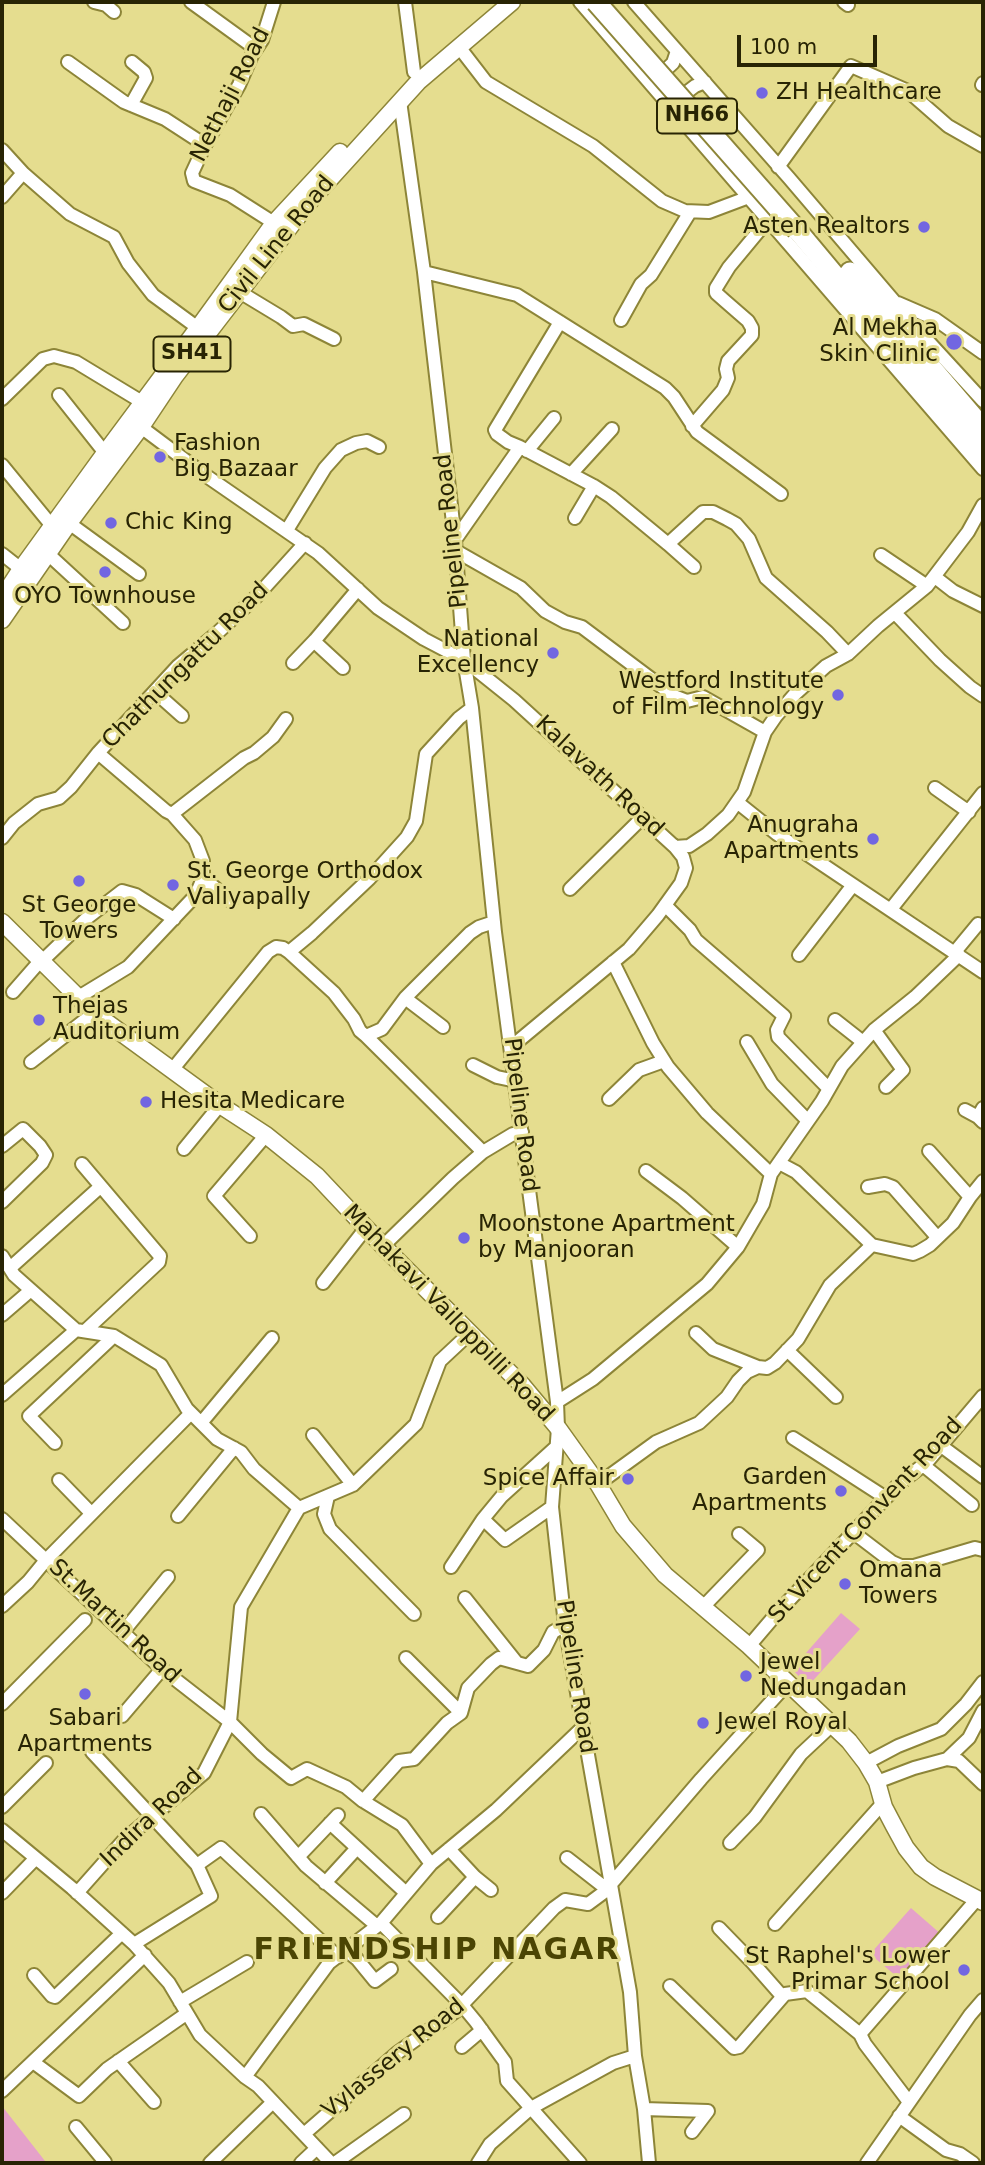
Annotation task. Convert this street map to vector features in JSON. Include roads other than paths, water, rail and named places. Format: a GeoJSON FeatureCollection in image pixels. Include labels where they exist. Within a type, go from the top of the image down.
{"type":"FeatureCollection","features":[{"type":"Feature","properties":{"kind":"highway","name":"NH66"},"geometry":{"type":"LineString","coordinates":[[597,2],[797,230],[983,428]]}},
{"type":"Feature","properties":{"kind":"highway","name":"NH66"},"geometry":{"type":"LineString","coordinates":[[613,2],[798,211],[921,365],[983,453]]}},
{"type":"Feature","properties":{"kind":"main road","name":"Civil Line Road"},"geometry":{"type":"LineString","coordinates":[[2,620],[69,523],[104,453],[274,223],[414,72],[499,2]]}},
{"type":"Feature","properties":{"kind":"main road","name":"Civil Line Road"},"geometry":{"type":"LineString","coordinates":[[2,598],[52,526],[141,427],[174,376],[309,202],[418,82],[513,2]]}},
{"type":"Feature","properties":{"kind":"main road","name":"Mahakavi Vailoppilli Road"},"geometry":{"type":"LineString","coordinates":[[2,922],[13,936],[94,1013],[266,1135],[317,1176],[523,1386],[558,1428],[635,1541],[665,1575],[750,1646],[849,1741],[877,1782],[883,1803],[906,1848],[921,1867],[980,1900]]}},
{"type":"Feature","properties":{"kind":"street"},"geometry":{"type":"LineString","coordinates":[[94,2],[106,5],[114,12]]}},
{"type":"Feature","properties":{"kind":"street"},"geometry":{"type":"LineString","coordinates":[[191,2],[256,49]]}},
{"type":"Feature","properties":{"kind":"street","name":"Nethaji Road"},"geometry":{"type":"LineString","coordinates":[[274,2],[270,21],[192,173],[194,181],[230,195],[274,223]]}},
{"type":"Feature","properties":{"kind":"street"},"geometry":{"type":"LineString","coordinates":[[405,2],[414,72]]}},
{"type":"Feature","properties":{"kind":"street"},"geometry":{"type":"LineString","coordinates":[[580,2],[768,220],[921,365],[983,401]]}},
{"type":"Feature","properties":{"kind":"street"},"geometry":{"type":"LineString","coordinates":[[634,2],[895,302],[921,365],[983,469]]}},
{"type":"Feature","properties":{"kind":"street"},"geometry":{"type":"LineString","coordinates":[[459,47],[486,82],[593,146],[662,201],[685,211],[709,212],[749,197]]}},
{"type":"Feature","properties":{"kind":"street"},"geometry":{"type":"LineString","coordinates":[[646,78],[659,76],[673,63],[677,51]]}},
{"type":"Feature","properties":{"kind":"street"},"geometry":{"type":"LineString","coordinates":[[68,62],[131,105],[165,119],[205,145]]}},
{"type":"Feature","properties":{"kind":"street"},"geometry":{"type":"LineString","coordinates":[[131,105],[146,78],[144,72],[132,62]]}},
{"type":"Feature","properties":{"kind":"street"},"geometry":{"type":"LineString","coordinates":[[778,167],[852,66],[908,91],[948,126],[983,146]]}},
{"type":"Feature","properties":{"kind":"street"},"geometry":{"type":"LineString","coordinates":[[673,110],[678,99],[705,82]]}},
{"type":"Feature","properties":{"kind":"street","name":"Pipeline Road"},"geometry":{"type":"LineString","coordinates":[[400,101],[424,272],[494,922],[557,1402],[558,1428],[552,1507],[565,1625],[630,1992],[648,2163]]}},
{"type":"Feature","properties":{"kind":"street"},"geometry":{"type":"LineString","coordinates":[[2,150],[23,173],[70,214],[114,237],[128,263],[153,295],[198,328]]}},
{"type":"Feature","properties":{"kind":"street"},"geometry":{"type":"LineString","coordinates":[[2,197],[23,173]]}},
{"type":"Feature","properties":{"kind":"street"},"geometry":{"type":"LineString","coordinates":[[621,320],[641,284],[651,275],[690,212]]}},
{"type":"Feature","properties":{"kind":"street"},"geometry":{"type":"LineString","coordinates":[[692,426],[723,390],[728,378],[727,361],[752,335],[748,321],[724,302],[716,293],[716,288],[737,257],[768,220]]}},
{"type":"Feature","properties":{"kind":"street"},"geometry":{"type":"LineString","coordinates":[[424,272],[517,295],[665,388],[697,432],[781,494]]}},
{"type":"Feature","properties":{"kind":"street"},"geometry":{"type":"LineString","coordinates":[[238,292],[293,326],[304,324],[334,339]]}},
{"type":"Feature","properties":{"kind":"street"},"geometry":{"type":"LineString","coordinates":[[895,302],[935,319],[983,353]]}},
{"type":"Feature","properties":{"kind":"street"},"geometry":{"type":"LineString","coordinates":[[560,322],[495,429],[508,442],[611,497],[694,567]]}},
{"type":"Feature","properties":{"kind":"street"},"geometry":{"type":"LineString","coordinates":[[2,399],[43,359],[54,356],[76,362],[142,402]]}},
{"type":"Feature","properties":{"kind":"street"},"geometry":{"type":"LineString","coordinates":[[59,395],[104,453]]}},
{"type":"Feature","properties":{"kind":"street"},"geometry":{"type":"LineString","coordinates":[[554,418],[523,449],[455,546],[521,588],[545,611],[565,622],[582,627],[674,696],[687,701],[703,697],[765,732]]}},
{"type":"Feature","properties":{"kind":"street","name":"Kalavath Road"},"geometry":{"type":"LineString","coordinates":[[141,427],[205,475],[318,552],[378,608],[424,639],[464,660],[514,700],[675,847],[688,846],[729,815],[744,792],[765,732],[796,694],[826,666],[848,654],[931,582],[968,532],[983,505]]}},
{"type":"Feature","properties":{"kind":"street"},"geometry":{"type":"LineString","coordinates":[[572,474],[612,429]]}},
{"type":"Feature","properties":{"kind":"street"},"geometry":{"type":"LineString","coordinates":[[287,530],[325,468],[341,450],[367,441],[379,447]]}},
{"type":"Feature","properties":{"kind":"street"},"geometry":{"type":"LineString","coordinates":[[2,464],[52,526]]}},
{"type":"Feature","properties":{"kind":"street"},"geometry":{"type":"LineString","coordinates":[[575,518],[594,486]]}},
{"type":"Feature","properties":{"kind":"street"},"geometry":{"type":"LineString","coordinates":[[668,544],[703,512],[713,512],[727,519],[749,539],[766,578],[848,654]]}},
{"type":"Feature","properties":{"kind":"street"},"geometry":{"type":"LineString","coordinates":[[69,523],[139,574]]}},
{"type":"Feature","properties":{"kind":"street","name":"Chathungattu Road"},"geometry":{"type":"LineString","coordinates":[[2,838],[14,823],[38,804],[59,798],[71,787],[98,753],[178,666],[257,596],[304,543]]}},
{"type":"Feature","properties":{"kind":"street"},"geometry":{"type":"LineString","coordinates":[[47,553],[123,623]]}},
{"type":"Feature","properties":{"kind":"street"},"geometry":{"type":"LineString","coordinates":[[2,554],[21,569]]}},
{"type":"Feature","properties":{"kind":"street"},"geometry":{"type":"LineString","coordinates":[[881,555],[983,606]]}},
{"type":"Feature","properties":{"kind":"street"},"geometry":{"type":"LineString","coordinates":[[293,663],[358,589]]}},
{"type":"Feature","properties":{"kind":"street"},"geometry":{"type":"LineString","coordinates":[[895,613],[940,660],[983,696]]}},
{"type":"Feature","properties":{"kind":"street"},"geometry":{"type":"LineString","coordinates":[[315,640],[317,645],[343,668]]}},
{"type":"Feature","properties":{"kind":"street"},"geometry":{"type":"LineString","coordinates":[[155,692],[182,716]]}},
{"type":"Feature","properties":{"kind":"street"},"geometry":{"type":"LineString","coordinates":[[289,952],[343,904],[407,837],[416,821],[426,754],[459,718],[472,708]]}},
{"type":"Feature","properties":{"kind":"street"},"geometry":{"type":"LineString","coordinates":[[173,814],[254,753],[273,737],[286,719]]}},
{"type":"Feature","properties":{"kind":"street"},"geometry":{"type":"LineString","coordinates":[[77,998],[128,967],[196,895],[203,878],[203,861],[195,840],[173,814],[98,753]]}},
{"type":"Feature","properties":{"kind":"street"},"geometry":{"type":"LineString","coordinates":[[935,788],[969,812]]}},
{"type":"Feature","properties":{"kind":"street"},"geometry":{"type":"LineString","coordinates":[[891,909],[983,793]]}},
{"type":"Feature","properties":{"kind":"street"},"geometry":{"type":"LineString","coordinates":[[737,803],[777,834],[983,972]]}},
{"type":"Feature","properties":{"kind":"street"},"geometry":{"type":"LineString","coordinates":[[570,889],[643,817]]}},
{"type":"Feature","properties":{"kind":"street"},"geometry":{"type":"LineString","coordinates":[[512,1047],[629,948],[665,905],[681,883],[686,868],[683,857],[675,847]]}},
{"type":"Feature","properties":{"kind":"street"},"geometry":{"type":"LineString","coordinates":[[203,878],[231,901]]}},
{"type":"Feature","properties":{"kind":"street"},"geometry":{"type":"LineString","coordinates":[[799,954],[853,885]]}},
{"type":"Feature","properties":{"kind":"street"},"geometry":{"type":"LineString","coordinates":[[13,992],[41,960],[87,918],[122,891],[136,895],[174,919]]}},
{"type":"Feature","properties":{"kind":"street"},"geometry":{"type":"LineString","coordinates":[[665,905],[690,930],[696,940],[784,1016],[777,1030],[778,1037],[829,1089]]}},
{"type":"Feature","properties":{"kind":"street"},"geometry":{"type":"LineString","coordinates":[[366,1036],[382,1029],[405,998],[470,933],[494,922]]}},
{"type":"Feature","properties":{"kind":"street"},"geometry":{"type":"LineString","coordinates":[[557,1402],[593,1379],[707,1284],[738,1247],[762,1204],[775,1168],[842,1066],[874,1030],[915,997],[956,954],[978,925]]}},
{"type":"Feature","properties":{"kind":"street"},"geometry":{"type":"LineString","coordinates":[[172,1070],[268,952],[276,947],[283,947],[334,993],[360,1031],[482,1152]]}},
{"type":"Feature","properties":{"kind":"street"},"geometry":{"type":"LineString","coordinates":[[612,962],[664,1061],[707,1113],[775,1168],[796,1172],[872,1245],[913,1254],[930,1245],[953,1223],[983,1181]]}},
{"type":"Feature","properties":{"kind":"street"},"geometry":{"type":"LineString","coordinates":[[405,998],[443,1027]]}},
{"type":"Feature","properties":{"kind":"street"},"geometry":{"type":"LineString","coordinates":[[31,1062],[94,1013]]}},
{"type":"Feature","properties":{"kind":"street"},"geometry":{"type":"LineString","coordinates":[[835,1020],[863,1042]]}},
{"type":"Feature","properties":{"kind":"street"},"geometry":{"type":"LineString","coordinates":[[874,1030],[903,1070],[886,1087]]}},
{"type":"Feature","properties":{"kind":"street"},"geometry":{"type":"LineString","coordinates":[[747,1042],[772,1084],[808,1121]]}},
{"type":"Feature","properties":{"kind":"street"},"geometry":{"type":"LineString","coordinates":[[609,1099],[631,1075],[664,1061]]}},
{"type":"Feature","properties":{"kind":"street"},"geometry":{"type":"LineString","coordinates":[[473,1065],[498,1077],[516,1081]]}},
{"type":"Feature","properties":{"kind":"street"},"geometry":{"type":"LineString","coordinates":[[184,1149],[220,1104]]}},
{"type":"Feature","properties":{"kind":"street"},"geometry":{"type":"LineString","coordinates":[[965,1110],[982,1116]]}},
{"type":"Feature","properties":{"kind":"street"},"geometry":{"type":"LineString","coordinates":[[2,1146],[23,1129],[46,1155],[45,1160],[2,1202]]}},
{"type":"Feature","properties":{"kind":"street"},"geometry":{"type":"LineString","coordinates":[[383,1246],[482,1152],[513,1134],[522,1132]]}},
{"type":"Feature","properties":{"kind":"street"},"geometry":{"type":"LineString","coordinates":[[250,1236],[214,1196],[266,1135]]}},
{"type":"Feature","properties":{"kind":"street"},"geometry":{"type":"LineString","coordinates":[[929,1151],[970,1197]]}},
{"type":"Feature","properties":{"kind":"street"},"geometry":{"type":"LineString","coordinates":[[2,1395],[81,1331],[159,1262],[160,1256],[82,1164]]}},
{"type":"Feature","properties":{"kind":"street"},"geometry":{"type":"LineString","coordinates":[[646,1171],[682,1198],[738,1247]]}},
{"type":"Feature","properties":{"kind":"street"},"geometry":{"type":"LineString","coordinates":[[868,1187],[885,1184],[893,1187],[937,1237]]}},
{"type":"Feature","properties":{"kind":"street"},"geometry":{"type":"LineString","coordinates":[[10,1268],[100,1187]]}},
{"type":"Feature","properties":{"kind":"street"},"geometry":{"type":"LineString","coordinates":[[323,1283],[366,1228]]}},
{"type":"Feature","properties":{"kind":"street"},"geometry":{"type":"LineString","coordinates":[[696,1333],[713,1349],[767,1368],[798,1339],[830,1285],[872,1245]]}},
{"type":"Feature","properties":{"kind":"street"},"geometry":{"type":"LineString","coordinates":[[2,1256],[14,1275],[81,1331],[114,1336],[161,1365],[191,1413],[216,1438],[241,1452],[254,1469],[299,1508],[353,1485],[416,1424],[440,1362],[470,1333]]}},
{"type":"Feature","properties":{"kind":"street"},"geometry":{"type":"LineString","coordinates":[[2,1315],[31,1290]]}},
{"type":"Feature","properties":{"kind":"street"},"geometry":{"type":"LineString","coordinates":[[55,1443],[29,1416],[114,1336]]}},
{"type":"Feature","properties":{"kind":"street"},"geometry":{"type":"LineString","coordinates":[[201,1423],[272,1338]]}},
{"type":"Feature","properties":{"kind":"street"},"geometry":{"type":"LineString","coordinates":[[787,1350],[836,1397]]}},
{"type":"Feature","properties":{"kind":"street"},"geometry":{"type":"LineString","coordinates":[[598,1484],[656,1441],[699,1423],[727,1397],[747,1372],[758,1367]]}},
{"type":"Feature","properties":{"kind":"street","name":"St Vicent Convent Road"},"geometry":{"type":"LineString","coordinates":[[750,1646],[778,1612],[899,1484],[923,1465],[983,1396]]}},
{"type":"Feature","properties":{"kind":"street"},"geometry":{"type":"LineString","coordinates":[[2,1606],[191,1413]]}},
{"type":"Feature","properties":{"kind":"street"},"geometry":{"type":"LineString","coordinates":[[313,1435],[353,1485]]}},
{"type":"Feature","properties":{"kind":"street"},"geometry":{"type":"LineString","coordinates":[[793,1438],[886,1498]]}},
{"type":"Feature","properties":{"kind":"street"},"geometry":{"type":"LineString","coordinates":[[940,1446],[983,1477]]}},
{"type":"Feature","properties":{"kind":"street"},"geometry":{"type":"LineString","coordinates":[[178,1516],[234,1448]]}},
{"type":"Feature","properties":{"kind":"street"},"geometry":{"type":"LineString","coordinates":[[451,1567],[502,1496],[555,1448]]}},
{"type":"Feature","properties":{"kind":"street"},"geometry":{"type":"LineString","coordinates":[[923,1465],[972,1505]]}},
{"type":"Feature","properties":{"kind":"street"},"geometry":{"type":"LineString","coordinates":[[59,1480],[91,1513]]}},
{"type":"Feature","properties":{"kind":"street"},"geometry":{"type":"LineString","coordinates":[[328,1496],[324,1514],[330,1529],[414,1614]]}},
{"type":"Feature","properties":{"kind":"street"},"geometry":{"type":"LineString","coordinates":[[483,1519],[505,1540],[552,1507]]}},
{"type":"Feature","properties":{"kind":"street","name":"Indira Road"},"geometry":{"type":"LineString","coordinates":[[77,1893],[124,1840],[204,1773],[230,1722],[241,1607],[299,1508]]}},
{"type":"Feature","properties":{"kind":"street","name":"St.Martin Road"},"geometry":{"type":"LineString","coordinates":[[2,1519],[162,1669],[230,1722],[291,1778],[307,1769],[346,1787],[363,1801]]}},
{"type":"Feature","properties":{"kind":"street"},"geometry":{"type":"LineString","coordinates":[[854,1533],[901,1566],[914,1566],[975,1548],[983,1550]]}},
{"type":"Feature","properties":{"kind":"street"},"geometry":{"type":"LineString","coordinates":[[702,1606],[758,1550],[740,1534]]}},
{"type":"Feature","properties":{"kind":"street"},"geometry":{"type":"LineString","coordinates":[[123,1632],[168,1577]]}},
{"type":"Feature","properties":{"kind":"street"},"geometry":{"type":"LineString","coordinates":[[465,1598],[517,1663]]}},
{"type":"Feature","properties":{"kind":"street"},"geometry":{"type":"LineString","coordinates":[[2,1704],[85,1620]]}},
{"type":"Feature","properties":{"kind":"street"},"geometry":{"type":"LineString","coordinates":[[431,1864],[402,1825],[363,1801],[399,1761],[414,1759],[447,1723],[461,1713],[468,1688],[491,1664],[499,1658],[528,1666],[544,1650],[553,1632],[565,1625]]}},
{"type":"Feature","properties":{"kind":"street"},"geometry":{"type":"LineString","coordinates":[[407,1658],[461,1713]]}},
{"type":"Feature","properties":{"kind":"street"},"geometry":{"type":"LineString","coordinates":[[122,1716],[162,1669]]}},
{"type":"Feature","properties":{"kind":"street"},"geometry":{"type":"LineString","coordinates":[[866,1763],[898,1746],[941,1729],[983,1682]]}},
{"type":"Feature","properties":{"kind":"street","name":"Vylassery Road"},"geometry":{"type":"LineString","coordinates":[[304,2134],[397,2053],[461,2005],[554,1908],[565,1900],[588,1904],[610,1887],[701,1779],[788,1683]]}},
{"type":"Feature","properties":{"kind":"street"},"geometry":{"type":"LineString","coordinates":[[947,1759],[969,1738],[983,1711]]}},
{"type":"Feature","properties":{"kind":"street"},"geometry":{"type":"LineString","coordinates":[[730,1843],[755,1817],[801,1754],[832,1725]]}},
{"type":"Feature","properties":{"kind":"street"},"geometry":{"type":"LineString","coordinates":[[245,2077],[329,1963],[379,1925],[431,1864],[496,1810],[582,1728]]}},
{"type":"Feature","properties":{"kind":"street"},"geometry":{"type":"LineString","coordinates":[[92,1752],[197,1865],[211,1896],[134,1944]]}},
{"type":"Feature","properties":{"kind":"street"},"geometry":{"type":"LineString","coordinates":[[877,1782],[947,1759],[959,1761],[981,1778]]}},
{"type":"Feature","properties":{"kind":"street"},"geometry":{"type":"LineString","coordinates":[[2,1807],[46,1763]]}},
{"type":"Feature","properties":{"kind":"street"},"geometry":{"type":"LineString","coordinates":[[775,1924],[883,1803]]}},
{"type":"Feature","properties":{"kind":"street"},"geometry":{"type":"LineString","coordinates":[[261,1814],[298,1857],[325,1883],[379,1925],[461,2005],[505,2062],[507,2081],[580,2163]]}},
{"type":"Feature","properties":{"kind":"street"},"geometry":{"type":"LineString","coordinates":[[298,1857],[334,1819],[357,1848],[405,1892]]}},
{"type":"Feature","properties":{"kind":"street"},"geometry":{"type":"LineString","coordinates":[[2,1831],[77,1893],[145,1955],[169,1983],[200,2035],[258,2086],[333,2163],[404,2114]]}},
{"type":"Feature","properties":{"kind":"street"},"geometry":{"type":"LineString","coordinates":[[197,1865],[221,1848],[342,1954],[358,1959],[375,1981],[391,1969]]}},
{"type":"Feature","properties":{"kind":"street"},"geometry":{"type":"LineString","coordinates":[[325,1883],[357,1848]]}},
{"type":"Feature","properties":{"kind":"street"},"geometry":{"type":"LineString","coordinates":[[449,1849],[491,1890]]}},
{"type":"Feature","properties":{"kind":"street"},"geometry":{"type":"LineString","coordinates":[[567,1858],[610,1887]]}},
{"type":"Feature","properties":{"kind":"street"},"geometry":{"type":"LineString","coordinates":[[2,1893],[35,1859]]}},
{"type":"Feature","properties":{"kind":"street"},"geometry":{"type":"LineString","coordinates":[[438,1917],[475,1877]]}},
{"type":"Feature","properties":{"kind":"street"},"geometry":{"type":"LineString","coordinates":[[860,2035],[980,1900]]}},
{"type":"Feature","properties":{"kind":"street"},"geometry":{"type":"LineString","coordinates":[[719,1928],[782,1996]]}},
{"type":"Feature","properties":{"kind":"street"},"geometry":{"type":"LineString","coordinates":[[34,1975],[55,1997],[122,1933]]}},
{"type":"Feature","properties":{"kind":"street"},"geometry":{"type":"LineString","coordinates":[[2,2091],[145,1955]]}},
{"type":"Feature","properties":{"kind":"street"},"geometry":{"type":"LineString","coordinates":[[180,2002],[247,1962]]}},
{"type":"Feature","properties":{"kind":"street"},"geometry":{"type":"LineString","coordinates":[[670,1986],[734,2048],[738,2047],[782,1996],[807,1991],[860,2035],[909,2102]]}},
{"type":"Feature","properties":{"kind":"street"},"geometry":{"type":"LineString","coordinates":[[867,2163],[983,2000]]}},
{"type":"Feature","properties":{"kind":"street"},"geometry":{"type":"LineString","coordinates":[[33,2062],[79,2096],[118,2061],[186,2014]]}},
{"type":"Feature","properties":{"kind":"street"},"geometry":{"type":"LineString","coordinates":[[462,2047],[482,2030]]}},
{"type":"Feature","properties":{"kind":"street"},"geometry":{"type":"LineString","coordinates":[[478,2163],[490,2144],[531,2108],[613,2063],[635,2056]]}},
{"type":"Feature","properties":{"kind":"street"},"geometry":{"type":"LineString","coordinates":[[118,2061],[154,2102]]}},
{"type":"Feature","properties":{"kind":"street"},"geometry":{"type":"LineString","coordinates":[[210,2163],[273,2102]]}},
{"type":"Feature","properties":{"kind":"street"},"geometry":{"type":"LineString","coordinates":[[644,2109],[708,2111],[692,2132]]}},
{"type":"Feature","properties":{"kind":"street"},"geometry":{"type":"LineString","coordinates":[[899,2116],[946,2150],[960,2154],[973,2163]]}},
{"type":"Feature","properties":{"kind":"street"},"geometry":{"type":"LineString","coordinates":[[76,2127],[105,2162],[103,2163]]}},
{"type":"Feature","properties":{"kind":"street"},"geometry":{"type":"LineString","coordinates":[[302,2163],[317,2148]]}},
{"type":"Feature","properties":{"kind":"place","name":"ZH Healthcare"},"geometry":{"type":"Point","coordinates":[762,93]}},
{"type":"Feature","properties":{"kind":"place","name":"Asten Realtors"},"geometry":{"type":"Point","coordinates":[924,227]}},
{"type":"Feature","properties":{"kind":"place","name":"Al Mekha Skin Clinic"},"geometry":{"type":"Point","coordinates":[954,342]}},
{"type":"Feature","properties":{"kind":"place","name":"Fashion Big Bazaar"},"geometry":{"type":"Point","coordinates":[160,457]}},
{"type":"Feature","properties":{"kind":"place","name":"Chic King"},"geometry":{"type":"Point","coordinates":[111,523]}},
{"type":"Feature","properties":{"kind":"place","name":"OYO Townhouse"},"geometry":{"type":"Point","coordinates":[105,572]}},
{"type":"Feature","properties":{"kind":"place","name":"National Excellency"},"geometry":{"type":"Point","coordinates":[553,653]}},
{"type":"Feature","properties":{"kind":"place","name":"Westford Institute of Film Technology"},"geometry":{"type":"Point","coordinates":[838,695]}},
{"type":"Feature","properties":{"kind":"place","name":"Anugraha Apartments"},"geometry":{"type":"Point","coordinates":[873,839]}},
{"type":"Feature","properties":{"kind":"place","name":"St George Towers"},"geometry":{"type":"Point","coordinates":[79,881]}},
{"type":"Feature","properties":{"kind":"place","name":"St. George Orthodox Valiyapally"},"geometry":{"type":"Point","coordinates":[173,885]}},
{"type":"Feature","properties":{"kind":"place","name":"Thejas Auditorium"},"geometry":{"type":"Point","coordinates":[39,1020]}},
{"type":"Feature","properties":{"kind":"place","name":"Hesita Medicare"},"geometry":{"type":"Point","coordinates":[146,1102]}},
{"type":"Feature","properties":{"kind":"place","name":"Moonstone Apartment by Manjooran"},"geometry":{"type":"Point","coordinates":[464,1238]}},
{"type":"Feature","properties":{"kind":"place","name":"Spice Affair"},"geometry":{"type":"Point","coordinates":[628,1479]}},
{"type":"Feature","properties":{"kind":"place","name":"Garden Apartments"},"geometry":{"type":"Point","coordinates":[841,1491]}},
{"type":"Feature","properties":{"kind":"place","name":"Omana Towers"},"geometry":{"type":"Point","coordinates":[845,1584]}},
{"type":"Feature","properties":{"kind":"place","name":"Jewel Nedungadan"},"geometry":{"type":"Point","coordinates":[746,1676]}},
{"type":"Feature","properties":{"kind":"place","name":"Sabari Apartments"},"geometry":{"type":"Point","coordinates":[85,1694]}},
{"type":"Feature","properties":{"kind":"place","name":"Jewel Royal"},"geometry":{"type":"Point","coordinates":[703,1723]}},
{"type":"Feature","properties":{"kind":"place","name":"St Raphel's Lower Primar School"},"geometry":{"type":"Point","coordinates":[964,1970]}},
{"type":"Feature","properties":{"kind":"district","name":"FRIENDSHIP NAGAR"},"geometry":{"type":"Point","coordinates":[437,1951]}}]}
